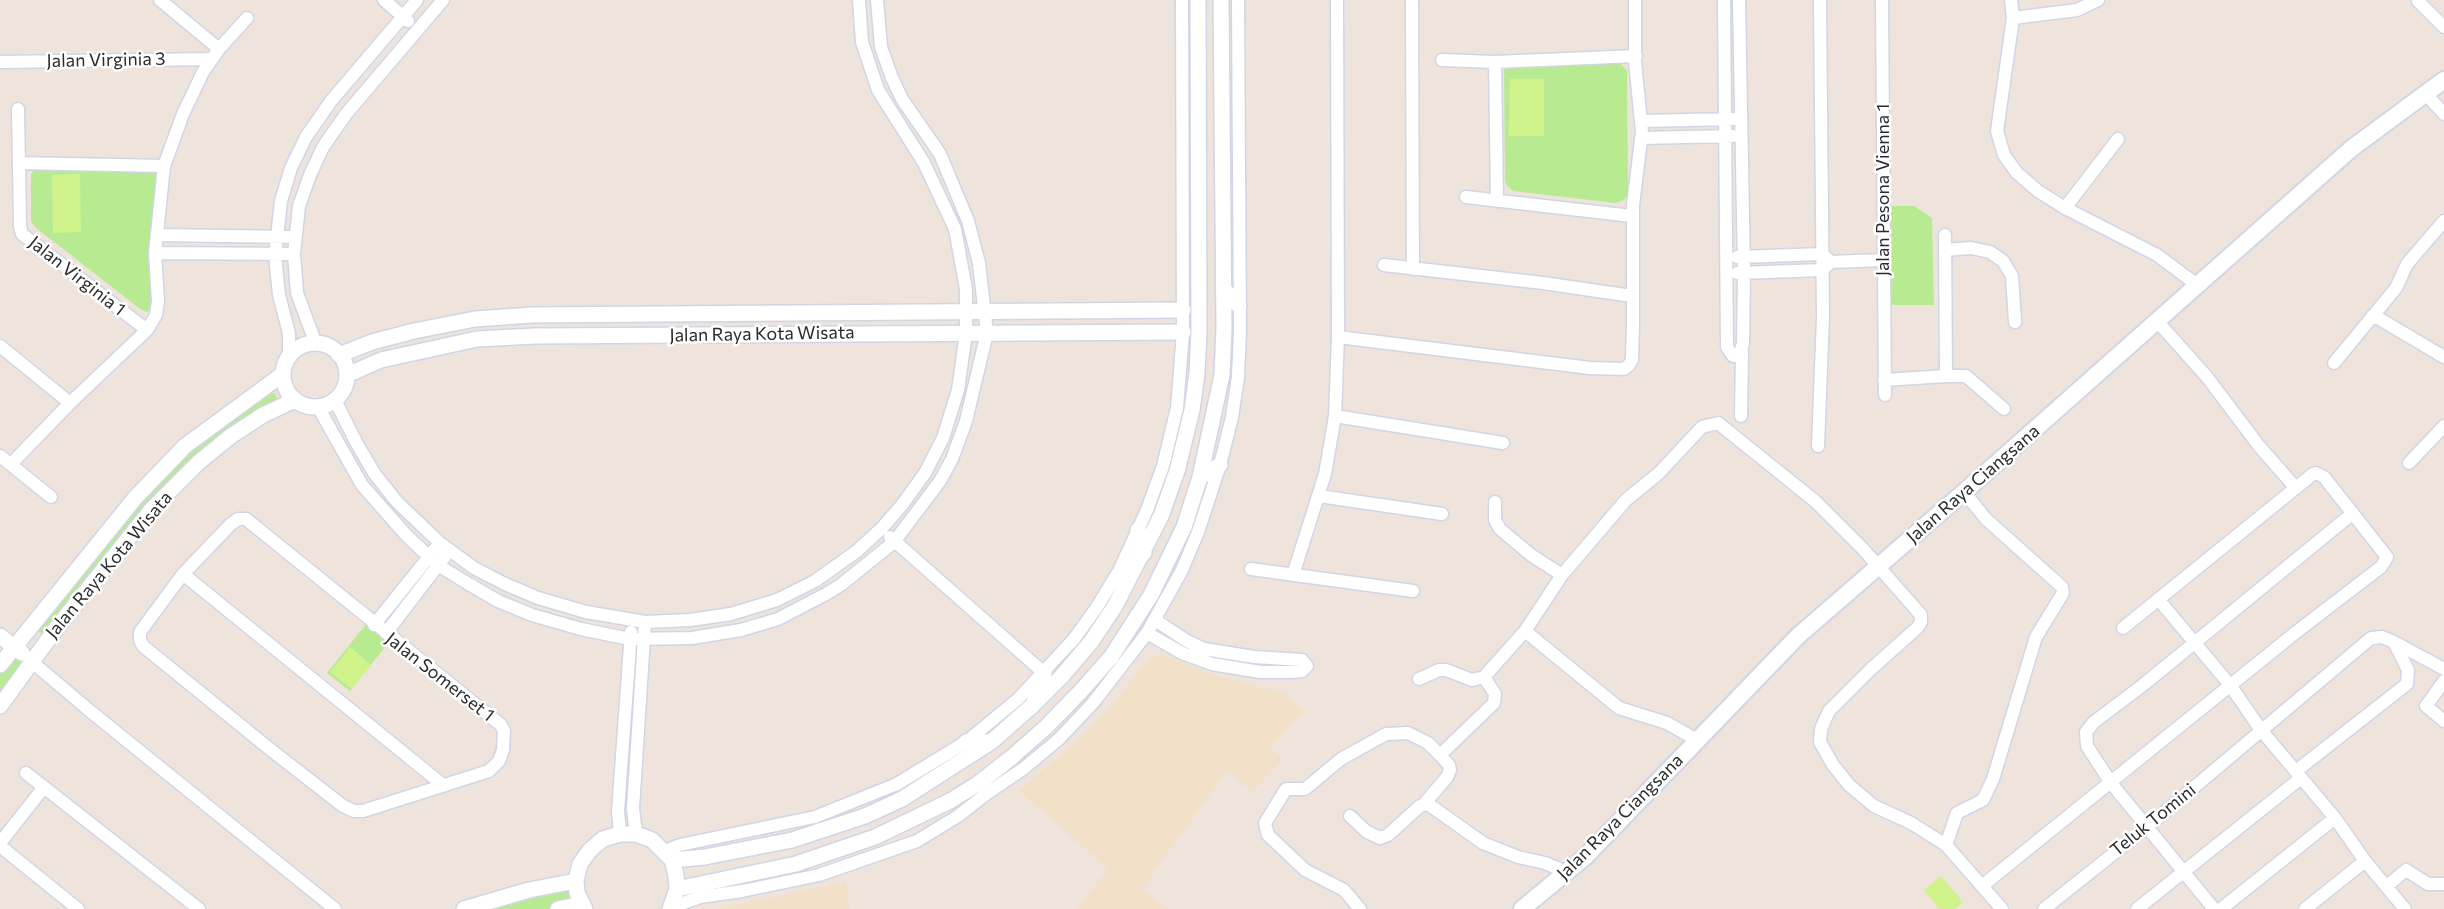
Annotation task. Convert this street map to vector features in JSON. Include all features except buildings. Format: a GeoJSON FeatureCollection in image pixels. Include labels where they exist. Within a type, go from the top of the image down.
{"type":"FeatureCollection","features":[{"type":"Feature","properties":{"kind":"main road","name":"Jalan Raya Ciangsana"},"geometry":{"type":"LineString","coordinates":[[1522,909],[1586,856],[1798,636],[2352,148],[2444,80]]}},
{"type":"Feature","properties":{"kind":"street"},"geometry":{"type":"LineString","coordinates":[[160,0],[215,54]]}},
{"type":"Feature","properties":{"kind":"street"},"geometry":{"type":"LineString","coordinates":[[384,0],[417,29]]}},
{"type":"Feature","properties":{"kind":"street"},"geometry":{"type":"LineString","coordinates":[[316,344],[297,293],[294,254],[299,206],[310,175],[323,147],[346,114],[443,0]]}},
{"type":"Feature","properties":{"kind":"street"},"geometry":{"type":"LineString","coordinates":[[335,400],[374,473],[397,502],[444,547],[494,578],[538,598],[586,612],[645,622],[690,621],[731,614],[777,600],[815,581],[857,551],[882,528],[925,473],[943,438],[958,390],[966,333],[966,289],[955,229],[924,163],[878,90],[862,42],[859,0]]}},
{"type":"Feature","properties":{"kind":"street"},"geometry":{"type":"LineString","coordinates":[[318,407],[362,485],[387,517],[433,561],[498,601],[532,615],[581,629],[630,639],[717,635],[778,619],[826,594],[866,566],[894,542],[940,481],[952,459],[966,421],[987,333],[979,263],[968,221],[940,154],[902,99],[892,78],[881,47],[877,0]]}},
{"type":"Feature","properties":{"kind":"street"},"geometry":{"type":"LineString","coordinates":[[668,856],[680,845],[815,817],[897,784],[966,742],[1018,699],[1044,673],[1074,639],[1119,571],[1163,466],[1177,408],[1183,332],[1182,0]]}},
{"type":"Feature","properties":{"kind":"street"},"geometry":{"type":"LineString","coordinates":[[668,856],[705,857],[782,842],[865,816],[902,799],[991,742],[1033,705],[1091,642],[1115,606],[1161,516],[1177,471],[1192,410],[1199,332],[1198,0]]}},
{"type":"Feature","properties":{"kind":"street"},"geometry":{"type":"LineString","coordinates":[[676,889],[796,864],[875,837],[914,820],[979,783],[1046,727],[1081,691],[1111,657],[1135,620],[1185,527],[1200,477],[1222,375],[1221,0]]}},
{"type":"Feature","properties":{"kind":"street"},"geometry":{"type":"LineString","coordinates":[[670,909],[700,897],[819,875],[917,841],[958,816],[1023,769],[1059,739],[1093,703],[1147,633],[1182,570],[1198,532],[1220,465],[1232,417],[1238,377],[1238,0]]}},
{"type":"Feature","properties":{"kind":"street"},"geometry":{"type":"LineString","coordinates":[[1293,575],[1318,496],[1335,416],[1338,337],[1337,0]]}},
{"type":"Feature","properties":{"kind":"street"},"geometry":{"type":"LineString","coordinates":[[1412,0],[1413,269]]}},
{"type":"Feature","properties":{"kind":"street"},"geometry":{"type":"LineString","coordinates":[[1338,337],[1590,368],[1624,369],[1632,360],[1632,216],[1642,121],[1636,56],[1635,0]]}},
{"type":"Feature","properties":{"kind":"street"},"geometry":{"type":"LineString","coordinates":[[1724,0],[1727,347],[1733,356],[1738,356],[1742,352]]}},
{"type":"Feature","properties":{"kind":"street"},"geometry":{"type":"LineString","coordinates":[[1739,0],[1739,119],[1744,272],[1741,416]]}},
{"type":"Feature","properties":{"kind":"street"},"geometry":{"type":"LineString","coordinates":[[1818,446],[1825,262],[1820,0]]}},
{"type":"Feature","properties":{"kind":"street","name":"Jalan Pesona Vienna 1"},"geometry":{"type":"LineString","coordinates":[[1882,0],[1885,395]]}},
{"type":"Feature","properties":{"kind":"street"},"geometry":{"type":"LineString","coordinates":[[2011,0],[2013,18],[1997,131],[2004,155],[2017,173],[2038,191],[2065,208],[2157,255],[2196,284]]}},
{"type":"Feature","properties":{"kind":"street"},"geometry":{"type":"LineString","coordinates":[[2013,18],[2077,10],[2098,0]]}},
{"type":"Feature","properties":{"kind":"street"},"geometry":{"type":"LineString","coordinates":[[289,356],[297,349],[316,344],[324,345],[339,355],[346,375],[342,393],[335,400],[318,407],[305,406],[294,400],[284,384],[283,374],[289,356],[288,333],[279,295],[275,255],[281,201],[291,168],[306,137],[331,101],[403,17],[412,2],[428,17]]}},
{"type":"Feature","properties":{"kind":"street"},"geometry":{"type":"LineString","coordinates":[[2418,2],[2444,27]]}},
{"type":"Feature","properties":{"kind":"street"},"geometry":{"type":"LineString","coordinates":[[11,464],[70,403],[147,330],[156,315],[158,302],[155,253],[165,166],[183,114],[203,72],[215,54],[247,18]]}},
{"type":"Feature","properties":{"kind":"street","name":"Jalan Virginia 3"},"geometry":{"type":"LineString","coordinates":[[0,62],[215,54]]}},
{"type":"Feature","properties":{"kind":"street"},"geometry":{"type":"LineString","coordinates":[[1442,60],[1495,62],[1636,56]]}},
{"type":"Feature","properties":{"kind":"street"},"geometry":{"type":"LineString","coordinates":[[1495,62],[1497,201]]}},
{"type":"Feature","properties":{"kind":"street"},"geometry":{"type":"LineString","coordinates":[[2426,94],[2444,114]]}},
{"type":"Feature","properties":{"kind":"street","name":"Jalan Virginia 1"},"geometry":{"type":"LineString","coordinates":[[18,109],[22,234],[147,330]]}},
{"type":"Feature","properties":{"kind":"street"},"geometry":{"type":"LineString","coordinates":[[1642,121],[1739,119]]}},
{"type":"Feature","properties":{"kind":"street"},"geometry":{"type":"LineString","coordinates":[[1641,138],[1740,135]]}},
{"type":"Feature","properties":{"kind":"street"},"geometry":{"type":"LineString","coordinates":[[2065,208],[2118,139]]}},
{"type":"Feature","properties":{"kind":"street"},"geometry":{"type":"LineString","coordinates":[[19,163],[165,166]]}},
{"type":"Feature","properties":{"kind":"street"},"geometry":{"type":"LineString","coordinates":[[1466,197],[1632,216]]}},
{"type":"Feature","properties":{"kind":"street"},"geometry":{"type":"LineString","coordinates":[[2334,363],[2396,288],[2407,264],[2444,221]]}},
{"type":"Feature","properties":{"kind":"street"},"geometry":{"type":"LineString","coordinates":[[158,235],[295,237]]}},
{"type":"Feature","properties":{"kind":"street"},"geometry":{"type":"LineString","coordinates":[[1945,235],[1946,376]]}},
{"type":"Feature","properties":{"kind":"street"},"geometry":{"type":"LineString","coordinates":[[1946,250],[1971,248],[1990,252],[2003,261],[2012,276],[2015,322]]}},
{"type":"Feature","properties":{"kind":"street"},"geometry":{"type":"LineString","coordinates":[[155,253],[294,254]]}},
{"type":"Feature","properties":{"kind":"street"},"geometry":{"type":"LineString","coordinates":[[1727,257],[1825,262]]}},
{"type":"Feature","properties":{"kind":"street"},"geometry":{"type":"LineString","coordinates":[[1728,273],[1825,262],[1883,260]]}},
{"type":"Feature","properties":{"kind":"street"},"geometry":{"type":"LineString","coordinates":[[1384,266],[1632,296]]}},
{"type":"Feature","properties":{"kind":"street"},"geometry":{"type":"LineString","coordinates":[[1223,288],[1239,306]]}},
{"type":"Feature","properties":{"kind":"street"},"geometry":{"type":"LineString","coordinates":[[986,313],[1183,310]]}},
{"type":"Feature","properties":{"kind":"street","name":"Jalan Raya Kota Wisata"},"geometry":{"type":"LineString","coordinates":[[339,355],[383,340],[475,319],[542,315],[986,313]]}},
{"type":"Feature","properties":{"kind":"street"},"geometry":{"type":"LineString","coordinates":[[633,315],[634,336]]}},
{"type":"Feature","properties":{"kind":"street"},"geometry":{"type":"LineString","coordinates":[[2373,315],[2444,357]]}},
{"type":"Feature","properties":{"kind":"street"},"geometry":{"type":"LineString","coordinates":[[2157,321],[2214,386],[2259,446],[2295,487]]}},
{"type":"Feature","properties":{"kind":"street","name":"Jalan Raya Kota Wisata"},"geometry":{"type":"LineString","coordinates":[[346,375],[381,360],[477,339],[535,336],[1183,332]]}},
{"type":"Feature","properties":{"kind":"street"},"geometry":{"type":"LineString","coordinates":[[0,346],[70,403]]}},
{"type":"Feature","properties":{"kind":"street","name":"Jalan Raya Kota Wisata"},"geometry":{"type":"LineString","coordinates":[[0,665],[135,498],[171,461],[221,418],[252,399],[283,374]]}},
{"type":"Feature","properties":{"kind":"street"},"geometry":{"type":"LineString","coordinates":[[1884,380],[1966,376],[2004,409]]}},
{"type":"Feature","properties":{"kind":"street","name":"Jalan Raya Kota Wisata"},"geometry":{"type":"LineString","coordinates":[[0,706],[31,661],[152,509],[191,470],[231,436],[263,415],[294,400]]}},
{"type":"Feature","properties":{"kind":"street"},"geometry":{"type":"LineString","coordinates":[[1335,416],[1503,443]]}},
{"type":"Feature","properties":{"kind":"street"},"geometry":{"type":"LineString","coordinates":[[1419,679],[1438,670],[1446,670],[1472,680],[1484,676],[1525,631],[1562,575],[1626,500],[1659,473],[1702,427],[1718,423],[1815,501],[1879,566],[1921,615],[1918,627],[1829,711],[1821,729],[1820,742],[1833,765],[1849,785],[1874,806],[1946,845],[2002,909]]}},
{"type":"Feature","properties":{"kind":"street"},"geometry":{"type":"LineString","coordinates":[[2409,463],[2444,426]]}},
{"type":"Feature","properties":{"kind":"street"},"geometry":{"type":"LineString","coordinates":[[0,456],[51,497]]}},
{"type":"Feature","properties":{"kind":"street"},"geometry":{"type":"LineString","coordinates":[[1200,477],[1220,465]]}},
{"type":"Feature","properties":{"kind":"street"},"geometry":{"type":"LineString","coordinates":[[1982,886],[2230,685],[2384,564],[2386,557],[2320,474],[2313,474],[2123,628]]}},
{"type":"Feature","properties":{"kind":"street"},"geometry":{"type":"LineString","coordinates":[[1946,845],[1957,813],[1983,800],[1993,779],[2036,637],[2063,593],[2062,587],[1986,519],[1964,492]]}},
{"type":"Feature","properties":{"kind":"street"},"geometry":{"type":"LineString","coordinates":[[1318,496],[1442,514]]}},
{"type":"Feature","properties":{"kind":"street"},"geometry":{"type":"LineString","coordinates":[[1495,502],[1495,520],[1500,529],[1531,555],[1562,575]]}},
{"type":"Feature","properties":{"kind":"street"},"geometry":{"type":"LineString","coordinates":[[2214,909],[2111,783],[2087,746],[2086,732],[2094,722],[2353,513]]}},
{"type":"Feature","properties":{"kind":"street","name":"Jalan Somerset 1"},"geometry":{"type":"LineString","coordinates":[[238,519],[246,519],[374,625],[501,725],[504,731],[503,750],[499,761],[489,771],[363,811],[354,811],[343,806],[270,750],[143,646],[140,632],[183,574],[231,524],[238,519]]}},
{"type":"Feature","properties":{"kind":"street"},"geometry":{"type":"LineString","coordinates":[[882,528],[894,542],[1044,673]]}},
{"type":"Feature","properties":{"kind":"street"},"geometry":{"type":"LineString","coordinates":[[1138,530],[1144,553]]}},
{"type":"Feature","properties":{"kind":"street"},"geometry":{"type":"LineString","coordinates":[[374,625],[444,547]]}},
{"type":"Feature","properties":{"kind":"street"},"geometry":{"type":"LineString","coordinates":[[386,633],[433,561]]}},
{"type":"Feature","properties":{"kind":"street"},"geometry":{"type":"LineString","coordinates":[[1251,569],[1413,591]]}},
{"type":"Feature","properties":{"kind":"street"},"geometry":{"type":"LineString","coordinates":[[183,574],[444,785]]}},
{"type":"Feature","properties":{"kind":"street"},"geometry":{"type":"LineString","coordinates":[[2158,599],[2230,685],[2262,730],[2335,818],[2365,861],[2402,905],[2388,909]]}},
{"type":"Feature","properties":{"kind":"street"},"geometry":{"type":"LineString","coordinates":[[1115,606],[1135,620]]}},
{"type":"Feature","properties":{"kind":"street"},"geometry":{"type":"LineString","coordinates":[[1147,633],[1182,653],[1212,664],[1260,672],[1298,672],[1307,666],[1302,660],[1254,657],[1204,649],[1155,620]]}},
{"type":"Feature","properties":{"kind":"street"},"geometry":{"type":"LineString","coordinates":[[620,834],[619,799],[631,621]]}},
{"type":"Feature","properties":{"kind":"street"},"geometry":{"type":"LineString","coordinates":[[636,834],[633,808],[645,622]]}},
{"type":"Feature","properties":{"kind":"street"},"geometry":{"type":"LineString","coordinates":[[1525,631],[1619,708],[1667,723],[1697,740]]}},
{"type":"Feature","properties":{"kind":"street"},"geometry":{"type":"LineString","coordinates":[[0,636],[99,719],[335,909]]}},
{"type":"Feature","properties":{"kind":"street","name":"Teluk Tomini"},"geometry":{"type":"LineString","coordinates":[[2044,909],[2147,827],[2371,638],[2382,637],[2394,642]]}},
{"type":"Feature","properties":{"kind":"street"},"geometry":{"type":"LineString","coordinates":[[2394,642],[2444,669]]}},
{"type":"Feature","properties":{"kind":"street"},"geometry":{"type":"LineString","coordinates":[[2137,909],[2407,684],[2408,670],[2394,642]]}},
{"type":"Feature","properties":{"kind":"street"},"geometry":{"type":"LineString","coordinates":[[1033,705],[1044,673]]}},
{"type":"Feature","properties":{"kind":"street"},"geometry":{"type":"LineString","coordinates":[[1440,755],[1494,703],[1495,694],[1484,676]]}},
{"type":"Feature","properties":{"kind":"street"},"geometry":{"type":"LineString","coordinates":[[2444,681],[2426,706],[2444,722]]}},
{"type":"Feature","properties":{"kind":"street"},"geometry":{"type":"LineString","coordinates":[[1081,691],[1093,703]]}},
{"type":"Feature","properties":{"kind":"street"},"geometry":{"type":"LineString","coordinates":[[1350,816],[1367,832],[1380,838],[1388,835],[1425,803],[1447,777],[1450,771],[1449,765],[1428,743],[1408,734],[1386,734],[1341,759],[1305,789],[1286,789],[1265,823],[1268,835],[1305,870],[1344,890],[1360,909]]}},
{"type":"Feature","properties":{"kind":"street"},"geometry":{"type":"LineString","coordinates":[[966,742],[991,742]]}},
{"type":"Feature","properties":{"kind":"street"},"geometry":{"type":"LineString","coordinates":[[26,773],[199,909]]}},
{"type":"Feature","properties":{"kind":"street"},"geometry":{"type":"LineString","coordinates":[[44,787],[0,844],[78,909]]}},
{"type":"Feature","properties":{"kind":"street"},"geometry":{"type":"LineString","coordinates":[[1425,803],[1483,843],[1518,857],[1545,863],[1559,869],[1563,875]]}},
{"type":"Feature","properties":{"kind":"street"},"geometry":{"type":"LineString","coordinates":[[2221,909],[2335,818]]}},
{"type":"Feature","properties":{"kind":"street"},"geometry":{"type":"LineString","coordinates":[[558,909],[583,907],[576,880],[580,864],[590,850],[603,839],[620,834],[636,834],[652,840],[668,856],[676,875],[676,889],[670,909]]}},
{"type":"Feature","properties":{"kind":"street"},"geometry":{"type":"LineString","coordinates":[[2305,909],[2365,861]]}},
{"type":"Feature","properties":{"kind":"street"},"geometry":{"type":"LineString","coordinates":[[2387,886],[2406,870],[2428,884],[2444,884]]}},
{"type":"Feature","properties":{"kind":"street"},"geometry":{"type":"LineString","coordinates":[[464,909],[529,890],[576,880]]}},
{"type":"Feature","properties":{"kind":"shaded area"},"geometry":{"type":"Polygon","coordinates":[[[1163,654],[1216,676],[1284,693],[1305,711],[1270,748],[1283,759],[1253,792],[1227,771],[1142,889],[1169,909],[1077,909],[1108,869],[1019,791],[1083,735],[1116,700],[1147,660],[1163,654]]]}},
{"type":"Feature","properties":{"kind":"shaded area"},"geometry":{"type":"Polygon","coordinates":[[[846,882],[849,909],[717,909],[846,882]]]}},
{"type":"Feature","properties":{"kind":"green space"},"geometry":{"type":"Polygon","coordinates":[[[1618,60],[1627,71],[1628,195],[1624,200],[1615,203],[1513,191],[1507,186],[1505,180],[1504,70],[1509,63],[1618,60]]]}},
{"type":"Feature","properties":{"kind":"green space"},"geometry":{"type":"Polygon","coordinates":[[[1510,79],[1544,79],[1544,136],[1509,136],[1510,79]]]}},
{"type":"Feature","properties":{"kind":"green space"},"geometry":{"type":"Polygon","coordinates":[[[34,169],[162,169],[153,310],[146,312],[140,309],[35,227],[31,221],[31,175],[34,169]]]}},
{"type":"Feature","properties":{"kind":"green space"},"geometry":{"type":"Polygon","coordinates":[[[80,174],[81,232],[53,233],[52,175],[80,174]]]}},
{"type":"Feature","properties":{"kind":"green space"},"geometry":{"type":"Polygon","coordinates":[[[1882,206],[1914,206],[1932,218],[1934,305],[1882,305],[1882,206]]]}},
{"type":"Feature","properties":{"kind":"green space"},"geometry":{"type":"Polygon","coordinates":[[[271,393],[275,393],[277,400],[197,456],[145,505],[83,587],[44,633],[38,632],[37,629],[139,500],[189,449],[226,421],[271,393]]]}},
{"type":"Feature","properties":{"kind":"green space"},"geometry":{"type":"Polygon","coordinates":[[[367,623],[390,641],[350,691],[327,673],[367,623]]]}},
{"type":"Feature","properties":{"kind":"green space"},"geometry":{"type":"Polygon","coordinates":[[[14,647],[31,661],[0,706],[0,665],[14,647]]]}},
{"type":"Feature","properties":{"kind":"green space"},"geometry":{"type":"Polygon","coordinates":[[[350,647],[371,665],[352,689],[330,672],[350,647]]]}},
{"type":"Feature","properties":{"kind":"green space"},"geometry":{"type":"Polygon","coordinates":[[[1941,876],[1963,902],[1955,909],[1939,909],[1924,890],[1941,876]]]}},
{"type":"Feature","properties":{"kind":"green space"},"geometry":{"type":"Polygon","coordinates":[[[576,881],[581,904],[558,909],[464,909],[576,881]]]}}]}
